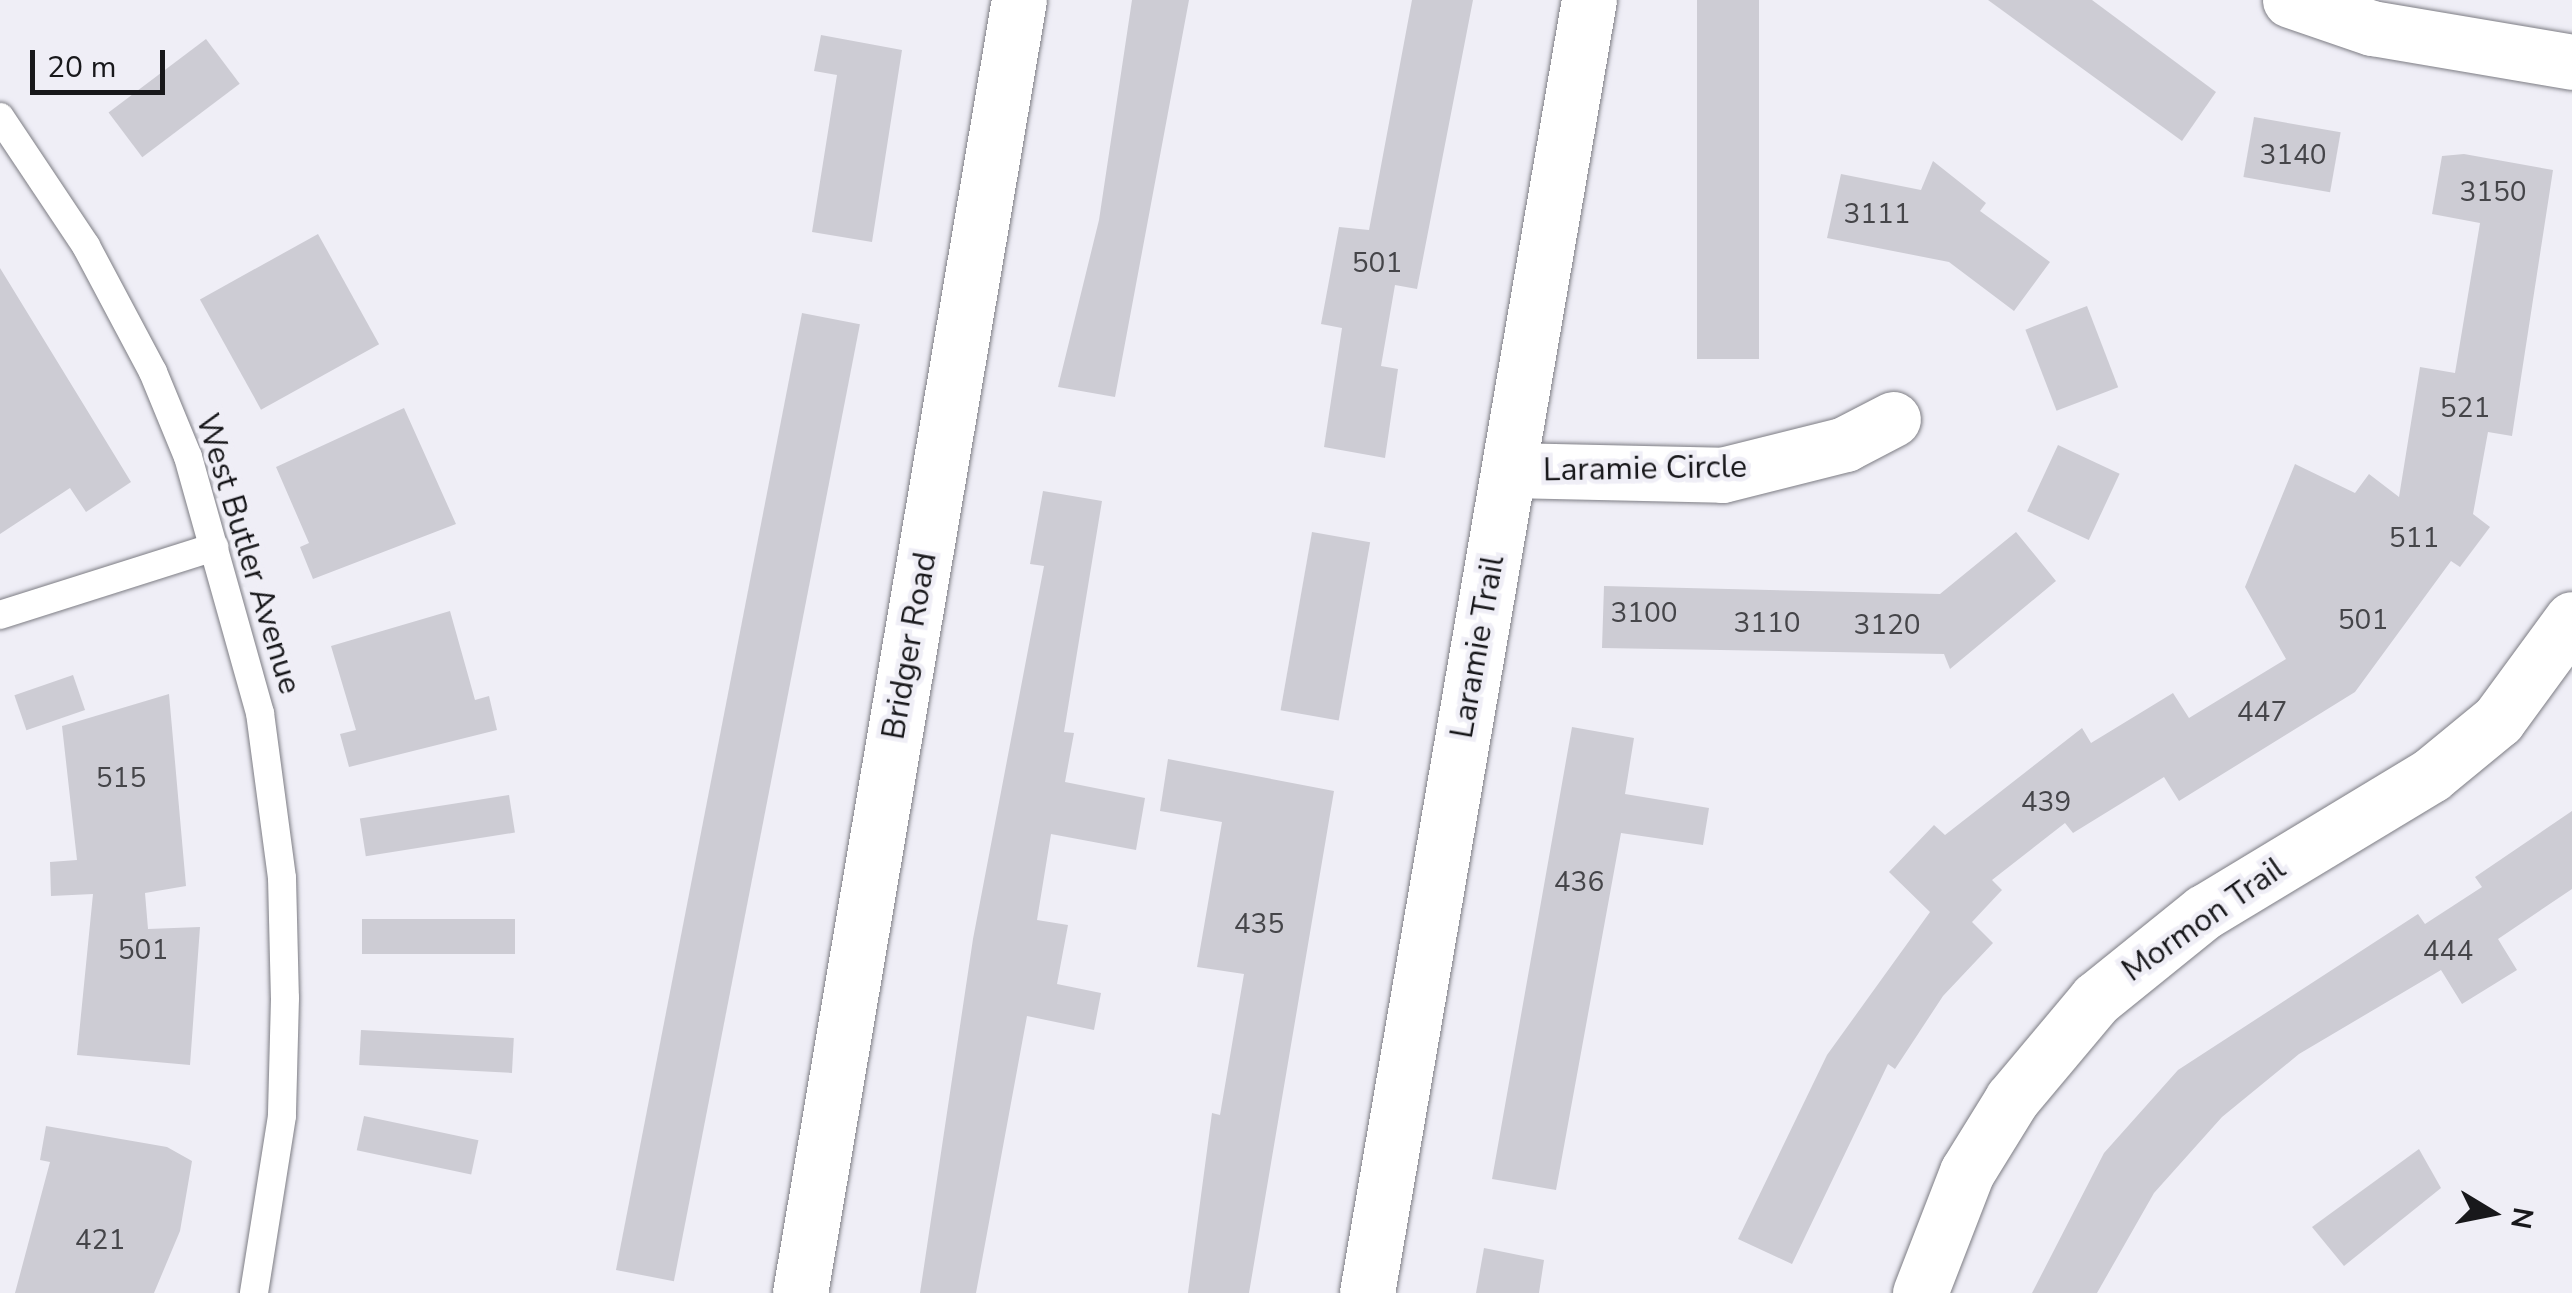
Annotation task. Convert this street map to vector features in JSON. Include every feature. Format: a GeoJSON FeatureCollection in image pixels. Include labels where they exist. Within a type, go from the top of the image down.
{"type":"FeatureCollection","features":[{"type":"Feature","properties":{"kind":"street","name":"Bridger Road"},"geometry":{"type":"LineString","coordinates":[[800,1293],[1019,0]]}},
{"type":"Feature","properties":{"kind":"street","name":"Laramie Trail"},"geometry":{"type":"LineString","coordinates":[[1367,1293],[1589,0]]}},
{"type":"Feature","properties":{"kind":"street"},"geometry":{"type":"LineString","coordinates":[[2290,0],[2372,28],[2572,62]]}},
{"type":"Feature","properties":{"kind":"street","name":"Laramie Circle"},"geometry":{"type":"LineString","coordinates":[[1509,470],[1722,475],[1844,444],[1892,419]]}},
{"type":"Feature","properties":{"kind":"street","name":"Mormon Trail"},"geometry":{"type":"LineString","coordinates":[[1920,1293],[1967,1172],[2012,1099],[2096,999],[2204,912],[2458,753],[2498,720],[2572,619]]}},
{"type":"Feature","properties":{"kind":"lane","name":"West Butler Avenue"},"geometry":{"type":"LineString","coordinates":[[0,117],[125,314],[215,547],[260,712],[282,878],[282,1116],[254,1293]]}},
{"type":"Feature","properties":{"kind":"lane"},"geometry":{"type":"LineString","coordinates":[[0,615],[215,547]]}},
{"type":"Feature","properties":{"kind":"building"},"geometry":{"type":"Polygon","coordinates":[[[1132,0],[1189,0],[1115,397],[1058,387],[1099,220],[1132,0]]]}},
{"type":"Feature","properties":{"kind":"building"},"geometry":{"type":"Polygon","coordinates":[[[1412,0],[1473,0],[1417,289],[1395,285],[1381,366],[1398,369],[1385,458],[1324,447],[1342,328],[1321,324],[1339,227],[1369,230],[1412,0]]]}},
{"type":"Feature","properties":{"kind":"building"},"geometry":{"type":"Polygon","coordinates":[[[1697,0],[1759,0],[1759,359],[1697,359],[1697,0]]]}},
{"type":"Feature","properties":{"kind":"building"},"geometry":{"type":"Polygon","coordinates":[[[1988,0],[2092,0],[2216,92],[2182,141],[1988,0]]]}},
{"type":"Feature","properties":{"kind":"building"},"geometry":{"type":"Polygon","coordinates":[[[821,35],[902,50],[872,242],[812,232],[837,75],[814,71],[821,35]]]}},
{"type":"Feature","properties":{"kind":"building"},"geometry":{"type":"Polygon","coordinates":[[[206,39],[240,84],[142,157],[109,112],[206,39]]]}},
{"type":"Feature","properties":{"kind":"building"},"geometry":{"type":"Polygon","coordinates":[[[2254,117],[2341,132],[2330,192],[2243,177],[2254,117]]]}},
{"type":"Feature","properties":{"kind":"building"},"geometry":{"type":"Polygon","coordinates":[[[2464,154],[2553,170],[2512,436],[2488,432],[2473,514],[2490,527],[2460,567],[2451,561],[2355,692],[2179,801],[2164,777],[2073,833],[2065,823],[1992,880],[2002,890],[1972,922],[1993,943],[1943,996],[1895,1069],[1888,1064],[1792,1264],[1738,1239],[1827,1055],[1930,912],[1889,872],[1934,825],[1945,835],[2082,728],[2091,743],[2173,693],[2189,718],[2286,659],[2245,587],[2295,464],[2355,493],[2369,474],[2399,497],[2420,367],[2455,373],[2480,223],[2432,214],[2442,156],[2464,154]]]}},
{"type":"Feature","properties":{"kind":"building"},"geometry":{"type":"Polygon","coordinates":[[[1933,161],[1986,203],[1980,211],[2050,262],[2014,311],[1949,262],[1827,238],[1841,174],[1921,190],[1933,161]]]}},
{"type":"Feature","properties":{"kind":"building"},"geometry":{"type":"Polygon","coordinates":[[[318,234],[379,344],[261,410],[200,299],[318,234]]]}},
{"type":"Feature","properties":{"kind":"building"},"geometry":{"type":"Polygon","coordinates":[[[0,268],[131,482],[86,512],[70,488],[0,534],[0,268]]]}},
{"type":"Feature","properties":{"kind":"building"},"geometry":{"type":"Polygon","coordinates":[[[2087,306],[2118,387],[2057,411],[2025,330],[2087,306]]]}},
{"type":"Feature","properties":{"kind":"building"},"geometry":{"type":"Polygon","coordinates":[[[802,313],[860,324],[674,1281],[616,1270],[802,313]]]}},
{"type":"Feature","properties":{"kind":"building"},"geometry":{"type":"Polygon","coordinates":[[[404,408],[456,524],[313,579],[300,547],[309,543],[276,467],[404,408]]]}},
{"type":"Feature","properties":{"kind":"building"},"geometry":{"type":"Polygon","coordinates":[[[2058,445],[2120,474],[2089,540],[2027,511],[2058,445]]]}},
{"type":"Feature","properties":{"kind":"building"},"geometry":{"type":"Polygon","coordinates":[[[1043,491],[1102,501],[1064,732],[1074,733],[1065,782],[1145,798],[1136,850],[1051,834],[1037,920],[1068,925],[1057,984],[1101,993],[1094,1030],[1027,1016],[976,1293],[920,1293],[973,939],[1044,566],[1030,564],[1043,491]]]}},
{"type":"Feature","properties":{"kind":"building"},"geometry":{"type":"Polygon","coordinates":[[[1312,532],[1370,542],[1339,720],[1281,710],[1312,532]]]}},
{"type":"Feature","properties":{"kind":"building"},"geometry":{"type":"Polygon","coordinates":[[[2016,532],[2056,581],[1950,669],[1944,654],[1602,648],[1604,586],[1940,594],[2016,532]]]}},
{"type":"Feature","properties":{"kind":"building"},"geometry":{"type":"Polygon","coordinates":[[[450,611],[475,700],[489,696],[497,730],[349,767],[340,734],[356,730],[331,646],[450,611]]]}},
{"type":"Feature","properties":{"kind":"building"},"geometry":{"type":"Polygon","coordinates":[[[73,675],[85,710],[26,730],[14,695],[73,675]]]}},
{"type":"Feature","properties":{"kind":"building"},"geometry":{"type":"Polygon","coordinates":[[[169,694],[186,886],[145,893],[148,929],[200,927],[190,1065],[77,1055],[93,894],[51,896],[50,862],[77,860],[62,726],[169,694]]]}},
{"type":"Feature","properties":{"kind":"building"},"geometry":{"type":"Polygon","coordinates":[[[1572,727],[1634,738],[1625,794],[1709,808],[1703,845],[1621,833],[1556,1190],[1492,1179],[1572,727]]]}},
{"type":"Feature","properties":{"kind":"building"},"geometry":{"type":"Polygon","coordinates":[[[1168,759],[1334,791],[1249,1293],[1188,1293],[1212,1113],[1220,1115],[1244,974],[1197,967],[1222,822],[1160,811],[1168,759]]]}},
{"type":"Feature","properties":{"kind":"building"},"geometry":{"type":"Polygon","coordinates":[[[509,795],[515,833],[366,856],[360,819],[509,795]]]}},
{"type":"Feature","properties":{"kind":"building"},"geometry":{"type":"Polygon","coordinates":[[[2572,811],[2572,889],[2498,939],[2517,970],[2462,1004],[2441,970],[2299,1054],[2222,1117],[2154,1193],[2097,1293],[2032,1293],[2104,1153],[2178,1070],[2418,914],[2425,924],[2482,887],[2475,877],[2572,811]]]}},
{"type":"Feature","properties":{"kind":"building"},"geometry":{"type":"Polygon","coordinates":[[[362,919],[515,919],[515,954],[362,954],[362,919]]]}},
{"type":"Feature","properties":{"kind":"building"},"geometry":{"type":"Polygon","coordinates":[[[361,1030],[514,1038],[512,1073],[359,1065],[361,1030]]]}},
{"type":"Feature","properties":{"kind":"building"},"geometry":{"type":"Polygon","coordinates":[[[364,1116],[478,1140],[471,1175],[357,1150],[364,1116]]]}},
{"type":"Feature","properties":{"kind":"building"},"geometry":{"type":"Polygon","coordinates":[[[46,1126],[167,1147],[192,1161],[180,1231],[154,1293],[15,1293],[50,1162],[40,1160],[46,1126]]]}},
{"type":"Feature","properties":{"kind":"building"},"geometry":{"type":"Polygon","coordinates":[[[2419,1149],[2441,1188],[2344,1266],[2312,1227],[2419,1149]]]}},
{"type":"Feature","properties":{"kind":"building"},"geometry":{"type":"Polygon","coordinates":[[[1484,1248],[1544,1260],[1539,1293],[1476,1293],[1484,1248]]]}}]}
